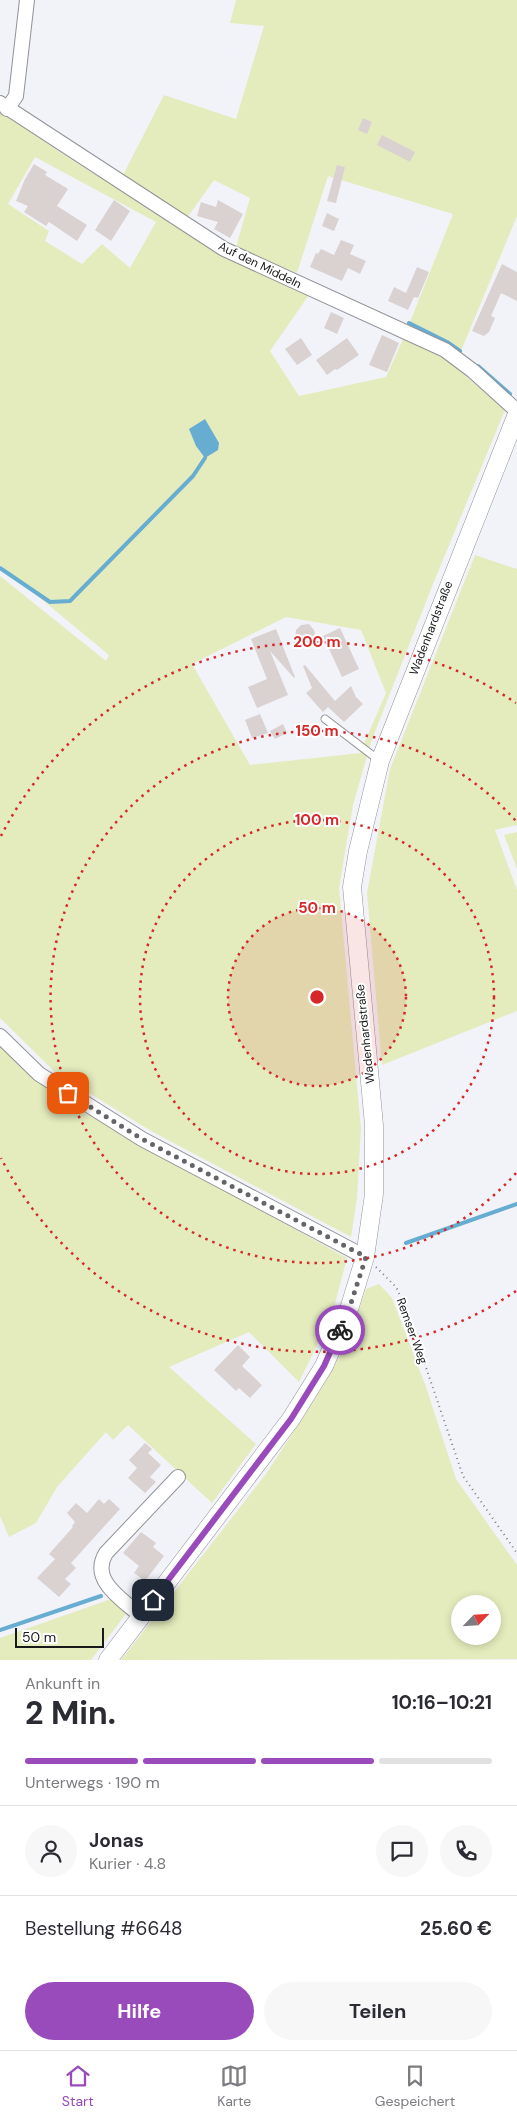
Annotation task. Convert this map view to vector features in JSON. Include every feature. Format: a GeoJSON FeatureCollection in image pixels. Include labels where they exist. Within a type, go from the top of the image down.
{"type":"FeatureCollection","features":[{"type":"Feature","properties":{"kind":"street","name":"Auf den Middeln"},"geometry":{"type":"LineString","coordinates":[[27,0],[16,96],[3,106],[224,249],[445,350],[473,371],[517,413]]}},
{"type":"Feature","properties":{"kind":"street","name":"Wadenhardstraße"},"geometry":{"type":"LineString","coordinates":[[108,1660],[296,1411],[324,1366],[350,1306],[366,1257],[374,1194],[374,1125],[352,886],[358,851],[380,761],[448,584],[517,413]]}},
{"type":"Feature","properties":{"kind":"street"},"geometry":{"type":"LineString","coordinates":[[0,1036],[39,1074],[142,1139],[366,1257]]}},
{"type":"Feature","properties":{"kind":"street"},"geometry":{"type":"LineString","coordinates":[[141,1616],[105,1582],[101,1574],[100,1562],[106,1553],[178,1477]]}},
{"type":"Feature","properties":{"kind":"lane"},"geometry":{"type":"LineString","coordinates":[[325,719],[380,761]]}},
{"type":"Feature","properties":{"kind":"path","name":"Remser Weg"},"geometry":{"type":"LineString","coordinates":[[366,1257],[396,1287],[405,1306],[463,1476],[517,1553]]}},
{"type":"Feature","properties":{"kind":"green space"},"geometry":{"type":"Polygon","coordinates":[[[236,0],[517,0],[517,216],[461,351],[449,341],[410,322],[453,214],[328,176],[297,273],[236,247],[250,198],[214,180],[187,218],[122,177],[164,95],[236,119],[264,26],[230,23],[236,0]]]}},
{"type":"Feature","properties":{"kind":"green space"},"geometry":{"type":"Polygon","coordinates":[[[0,110],[112,185],[309,295],[270,351],[299,396],[386,377],[404,337],[441,354],[505,410],[433,584],[371,742],[353,805],[339,888],[361,1129],[357,1198],[351,1237],[151,1131],[56,1073],[0,1018],[0,576],[106,661],[109,655],[0,565],[0,110]],[[35,157],[8,204],[49,231],[45,241],[82,264],[102,244],[130,268],[156,222],[35,157]],[[286,617],[192,664],[250,765],[360,753],[386,693],[361,630],[286,617]]]}},
{"type":"Feature","properties":{"kind":"green space"},"geometry":{"type":"Polygon","coordinates":[[[475,555],[517,569],[517,825],[495,830],[517,890],[517,1011],[382,1065],[367,893],[390,769],[475,555]]]}},
{"type":"Feature","properties":{"kind":"green space"},"geometry":{"type":"Polygon","coordinates":[[[517,832],[517,869],[504,835],[517,832]]]}},
{"type":"Feature","properties":{"kind":"green space"},"geometry":{"type":"Polygon","coordinates":[[[0,1046],[58,1098],[347,1258],[332,1315],[299,1382],[249,1332],[169,1367],[256,1444],[212,1503],[128,1425],[113,1440],[106,1432],[57,1487],[36,1523],[9,1537],[0,1516],[0,1046]]]}},
{"type":"Feature","properties":{"kind":"green space"},"geometry":{"type":"Polygon","coordinates":[[[379,1284],[392,1298],[426,1387],[456,1479],[517,1565],[517,1659],[121,1660],[266,1474],[315,1399],[348,1342],[366,1289],[379,1284]]]}},
{"type":"Feature","properties":{"kind":"green space"},"geometry":{"type":"Polygon","coordinates":[[[114,1598],[128,1611],[91,1660],[0,1660],[0,1638],[114,1598]]]}},
{"type":"Feature","properties":{"kind":"water"},"geometry":{"type":"Polygon","coordinates":[[[205,419],[219,443],[218,450],[205,458],[196,446],[189,429],[205,419]]]}},
{"type":"Feature","properties":{"kind":"building"},"geometry":{"type":"Polygon","coordinates":[[[363,118],[372,122],[367,134],[358,130],[363,118]]]}},
{"type":"Feature","properties":{"kind":"building"},"geometry":{"type":"Polygon","coordinates":[[[382,135],[415,152],[410,162],[377,145],[382,135]]]}},
{"type":"Feature","properties":{"kind":"building"},"geometry":{"type":"Polygon","coordinates":[[[34,164],[47,172],[45,175],[68,189],[57,206],[87,225],[77,241],[49,222],[46,226],[24,212],[28,206],[16,201],[25,179],[34,164]]]}},
{"type":"Feature","properties":{"kind":"building"},"geometry":{"type":"Polygon","coordinates":[[[337,165],[345,167],[336,203],[327,201],[337,165]]]}},
{"type":"Feature","properties":{"kind":"building"},"geometry":{"type":"Polygon","coordinates":[[[114,200],[130,211],[111,241],[95,230],[114,200]]]}},
{"type":"Feature","properties":{"kind":"building"},"geometry":{"type":"Polygon","coordinates":[[[218,200],[243,214],[230,238],[214,229],[218,222],[197,216],[201,202],[216,207],[218,200]]]}},
{"type":"Feature","properties":{"kind":"building"},"geometry":{"type":"Polygon","coordinates":[[[327,213],[339,219],[334,231],[322,226],[327,213]]]}},
{"type":"Feature","properties":{"kind":"building"},"geometry":{"type":"Polygon","coordinates":[[[341,240],[354,245],[350,254],[366,261],[360,274],[348,268],[342,281],[310,267],[316,253],[318,254],[321,249],[334,255],[341,240]]]}},
{"type":"Feature","properties":{"kind":"building"},"geometry":{"type":"Polygon","coordinates":[[[502,264],[517,272],[517,301],[501,293],[491,316],[495,318],[489,332],[484,336],[472,331],[502,264]]]}},
{"type":"Feature","properties":{"kind":"building"},"geometry":{"type":"Polygon","coordinates":[[[417,267],[429,272],[418,298],[414,297],[408,310],[388,301],[394,287],[406,293],[417,267]]]}},
{"type":"Feature","properties":{"kind":"building"},"geometry":{"type":"Polygon","coordinates":[[[331,312],[344,318],[337,334],[324,328],[331,312]]]}},
{"type":"Feature","properties":{"kind":"building"},"geometry":{"type":"Polygon","coordinates":[[[382,335],[399,343],[387,372],[369,365],[382,335]]]}},
{"type":"Feature","properties":{"kind":"building"},"geometry":{"type":"Polygon","coordinates":[[[301,338],[312,355],[297,365],[285,349],[301,338]]]}},
{"type":"Feature","properties":{"kind":"building"},"geometry":{"type":"Polygon","coordinates":[[[347,338],[359,355],[327,375],[316,360],[347,338]]]}},
{"type":"Feature","properties":{"kind":"building"},"geometry":{"type":"Polygon","coordinates":[[[309,624],[314,630],[316,638],[302,643],[295,638],[296,630],[301,625],[309,624]]]}},
{"type":"Feature","properties":{"kind":"building"},"geometry":{"type":"Polygon","coordinates":[[[340,628],[359,669],[342,677],[323,636],[340,628]]]}},
{"type":"Feature","properties":{"kind":"building"},"geometry":{"type":"Polygon","coordinates":[[[276,629],[295,677],[270,651],[288,695],[257,708],[248,687],[267,679],[251,639],[276,629]]]}},
{"type":"Feature","properties":{"kind":"building"},"geometry":{"type":"Polygon","coordinates":[[[305,665],[335,701],[351,686],[356,697],[363,704],[344,722],[328,707],[323,712],[306,693],[312,688],[303,666],[305,665]]]}},
{"type":"Feature","properties":{"kind":"building"},"geometry":{"type":"Polygon","coordinates":[[[260,714],[268,733],[252,738],[245,720],[260,714]]]}},
{"type":"Feature","properties":{"kind":"building"},"geometry":{"type":"Polygon","coordinates":[[[283,724],[287,733],[275,739],[270,731],[283,724]]]}},
{"type":"Feature","properties":{"kind":"building"},"geometry":{"type":"Polygon","coordinates":[[[238,1345],[250,1357],[242,1366],[262,1385],[250,1398],[239,1388],[236,1391],[214,1370],[238,1345]]]}},
{"type":"Feature","properties":{"kind":"building"},"geometry":{"type":"Polygon","coordinates":[[[145,1443],[152,1449],[148,1453],[161,1465],[150,1477],[156,1482],[145,1493],[128,1478],[137,1468],[129,1460],[145,1443]]]}},
{"type":"Feature","properties":{"kind":"building"},"geometry":{"type":"Polygon","coordinates":[[[99,1499],[104,1504],[109,1499],[120,1509],[71,1563],[76,1568],[65,1579],[71,1584],[59,1597],[37,1578],[55,1559],[49,1554],[73,1527],[75,1522],[67,1513],[76,1503],[87,1513],[99,1499]]]}},
{"type":"Feature","properties":{"kind":"building"},"geometry":{"type":"Polygon","coordinates":[[[141,1532],[156,1543],[153,1547],[164,1556],[145,1581],[134,1573],[139,1566],[123,1553],[141,1532]]]}},
{"type":"Feature","properties":{"kind":"waterway"},"geometry":{"type":"LineString","coordinates":[[409,323],[447,342],[460,351]]}},
{"type":"Feature","properties":{"kind":"waterway"},"geometry":{"type":"LineString","coordinates":[[478,366],[510,394]]}},
{"type":"Feature","properties":{"kind":"waterway"},"geometry":{"type":"LineString","coordinates":[[0,568],[50,602],[70,601],[193,476],[205,458]]}},
{"type":"Feature","properties":{"kind":"waterway"},"geometry":{"type":"LineString","coordinates":[[406,1243],[517,1204]]}},
{"type":"Feature","properties":{"kind":"waterway"},"geometry":{"type":"LineString","coordinates":[[0,1630],[101,1596]]}},
{"type":"Feature","properties":{"kind":"way so far"},"geometry":{"type":"LineString","coordinates":[[68,1093],[142,1139],[366,1257],[340,1330]]}},
{"type":"Feature","properties":{"kind":"route"},"geometry":{"type":"LineString","coordinates":[[153,1600],[291,1419],[324,1366],[340,1330]]}}]}
